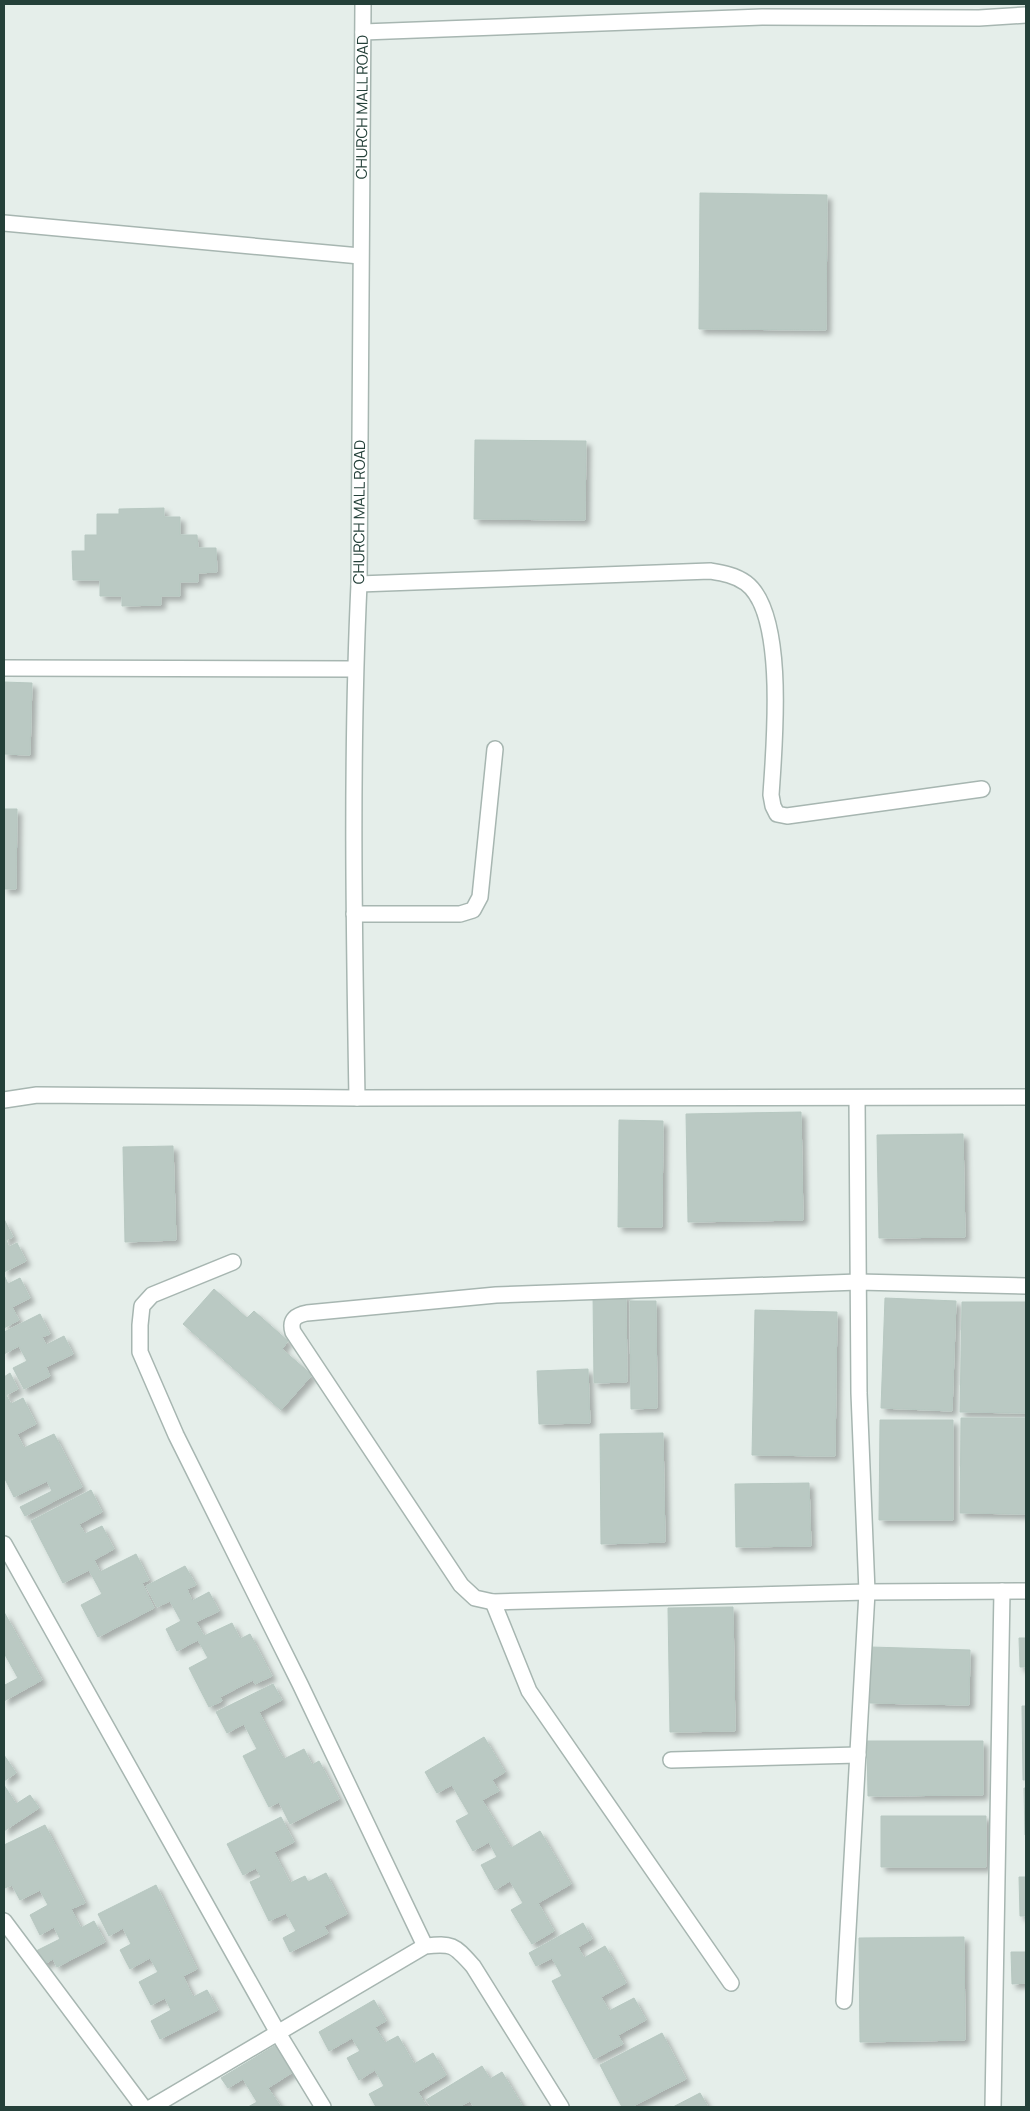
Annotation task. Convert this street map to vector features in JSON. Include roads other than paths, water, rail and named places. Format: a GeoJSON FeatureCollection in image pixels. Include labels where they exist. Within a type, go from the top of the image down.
{"type":"FeatureCollection","features":[{"type":"Feature","properties":{"kind":"street","name":"CHURCH MALL ROAD"},"geometry":{"type":"LineString","coordinates":[[356,1098],[354,914],[355,669],[359,584],[360,256],[364,4]]}},
{"type":"Feature","properties":{"kind":"street"},"geometry":{"type":"LineString","coordinates":[[363,32],[762,16],[979,18],[1026,15]]}},
{"type":"Feature","properties":{"kind":"street"},"geometry":{"type":"LineString","coordinates":[[4,223],[360,256]]}},
{"type":"Feature","properties":{"kind":"street"},"geometry":{"type":"LineString","coordinates":[[359,584],[710,571],[735,576],[747,584],[755,594],[765,612],[767,621],[775,672],[776,716],[771,795],[772,806],[777,814],[787,816],[982,789]]}},
{"type":"Feature","properties":{"kind":"street"},"geometry":{"type":"LineString","coordinates":[[4,668],[355,669]]}},
{"type":"Feature","properties":{"kind":"street"},"geometry":{"type":"LineString","coordinates":[[354,914],[460,914],[473,910],[480,897],[495,749]]}},
{"type":"Feature","properties":{"kind":"street"},"geometry":{"type":"LineString","coordinates":[[4,1100],[37,1095],[356,1098],[1026,1098]]}},
{"type":"Feature","properties":{"kind":"street"},"geometry":{"type":"LineString","coordinates":[[844,2001],[867,1592],[859,1393],[857,1098]]}},
{"type":"Feature","properties":{"kind":"street"},"geometry":{"type":"LineString","coordinates":[[233,1262],[152,1295],[142,1306],[140,1352],[176,1435],[300,1684],[425,1946]]}},
{"type":"Feature","properties":{"kind":"street"},"geometry":{"type":"LineString","coordinates":[[1026,1286],[858,1282],[496,1295],[308,1312],[298,1315],[292,1320],[291,1325],[293,1332],[461,1585],[475,1598],[493,1602],[867,1592],[1026,1591]]}},
{"type":"Feature","properties":{"kind":"street"},"geometry":{"type":"LineString","coordinates":[[4,1544],[278,2033],[323,2107]]}},
{"type":"Feature","properties":{"kind":"street"},"geometry":{"type":"LineString","coordinates":[[993,2107],[1002,1591]]}},
{"type":"Feature","properties":{"kind":"street"},"geometry":{"type":"LineString","coordinates":[[493,1602],[529,1691],[731,1983]]}},
{"type":"Feature","properties":{"kind":"street"},"geometry":{"type":"LineString","coordinates":[[671,1760],[858,1755]]}},
{"type":"Feature","properties":{"kind":"street"},"geometry":{"type":"LineString","coordinates":[[4,1921],[142,2107]]}},
{"type":"Feature","properties":{"kind":"street"},"geometry":{"type":"LineString","coordinates":[[152,2107],[425,1946],[447,1944],[460,1952],[473,1966],[561,2107]]}}]}
